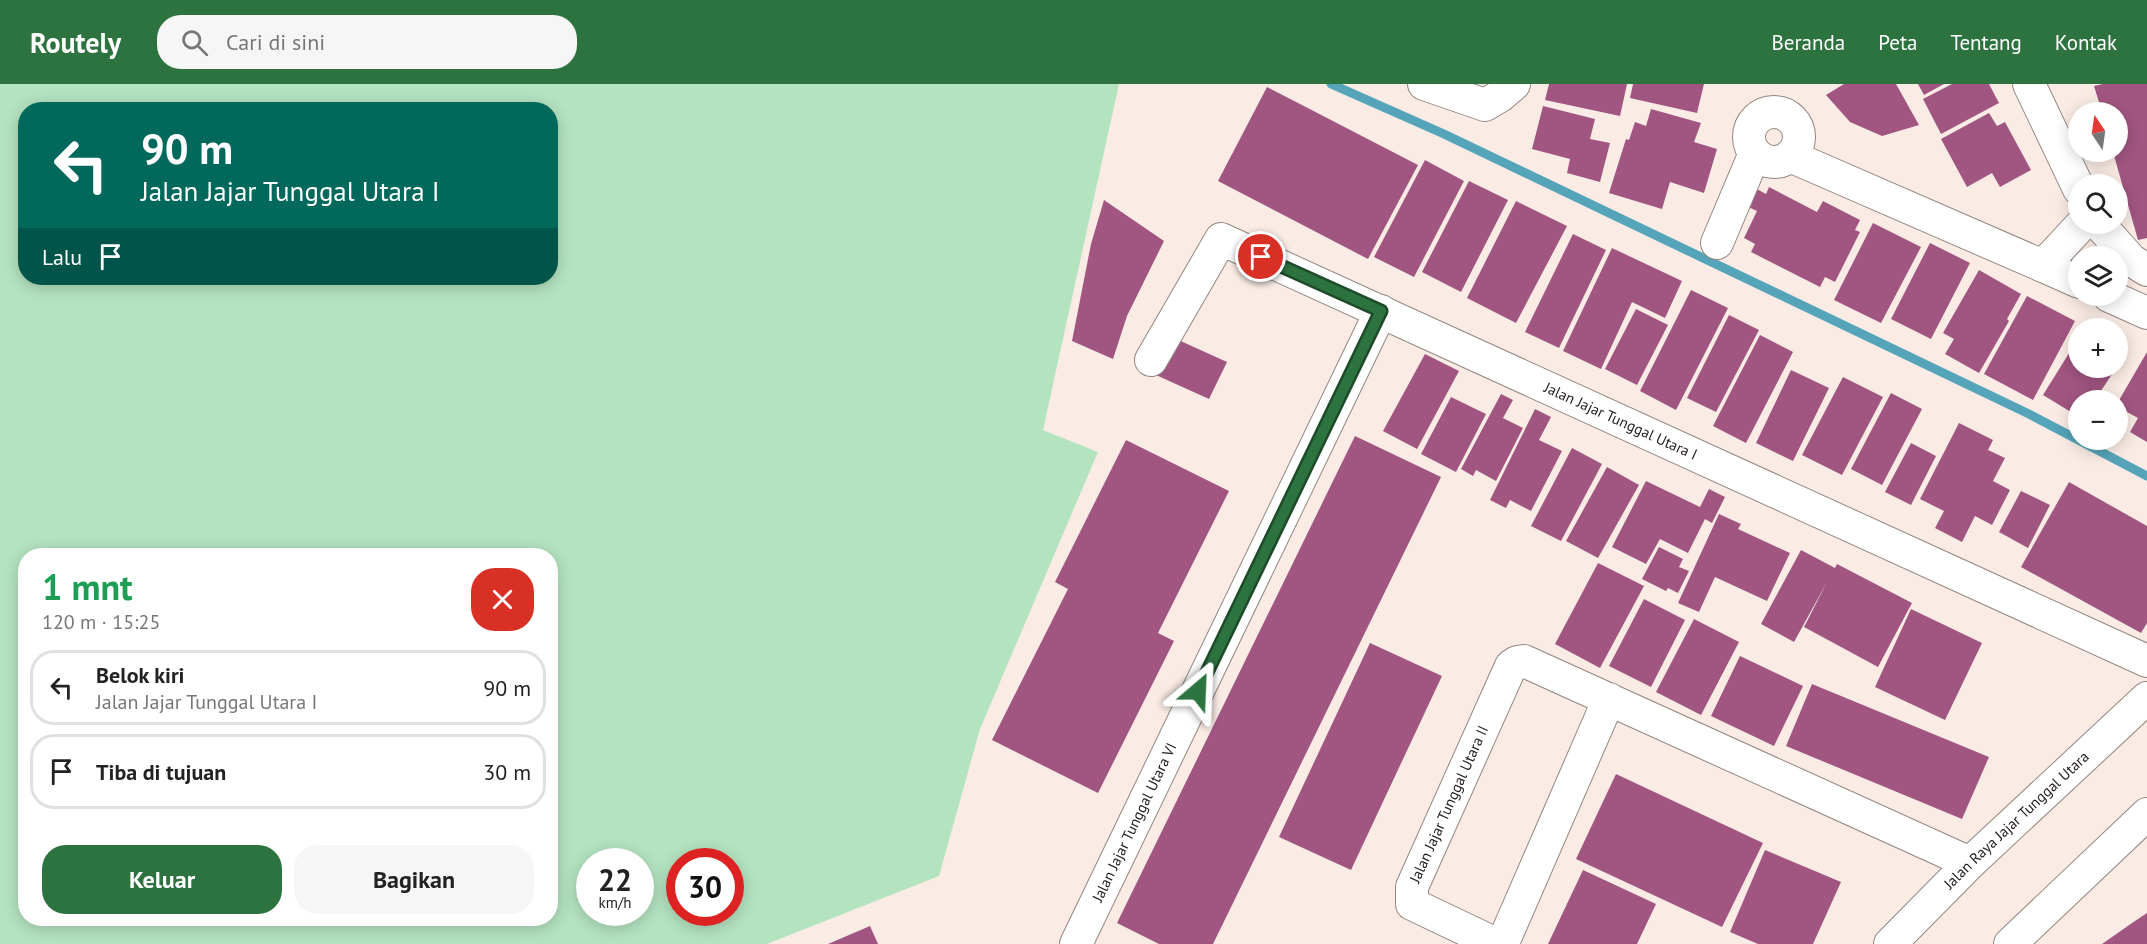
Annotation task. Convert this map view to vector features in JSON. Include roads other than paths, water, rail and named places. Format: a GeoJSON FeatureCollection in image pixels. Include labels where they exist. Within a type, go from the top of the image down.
{"type":"FeatureCollection","features":[{"type":"Feature","properties":{"kind":"street"},"geometry":{"type":"LineString","coordinates":[[1424,84],[1485,105],[1514,84]]}},
{"type":"Feature","properties":{"kind":"street"},"geometry":{"type":"LineString","coordinates":[[2029,84],[2072,174]]}},
{"type":"Feature","properties":{"kind":"street"},"geometry":{"type":"LineString","coordinates":[[1769,98],[1776,111],[1792,120],[1798,129],[1799,138],[1790,156],[1782,160],[1772,162],[1762,159],[1755,153],[1749,145],[1748,135],[1751,125],[1769,98]]}},
{"type":"Feature","properties":{"kind":"street"},"geometry":{"type":"LineString","coordinates":[[1717,243],[1755,153]]}},
{"type":"Feature","properties":{"kind":"street"},"geometry":{"type":"LineString","coordinates":[[1790,156],[2068,277]]}},
{"type":"Feature","properties":{"kind":"street"},"geometry":{"type":"LineString","coordinates":[[2043,266],[2073,234]]}},
{"type":"Feature","properties":{"kind":"street"},"geometry":{"type":"LineString","coordinates":[[2108,234],[2131,260],[2147,270]]}},
{"type":"Feature","properties":{"kind":"street","name":"Jalan Jajar Tunggal Utara I"},"geometry":{"type":"LineString","coordinates":[[1151,360],[1221,239],[2147,661]]}},
{"type":"Feature","properties":{"kind":"street"},"geometry":{"type":"LineString","coordinates":[[2128,304],[2147,313]]}},
{"type":"Feature","properties":{"kind":"street","name":"Jalan Jajar Tunggal Utara VI"},"geometry":{"type":"LineString","coordinates":[[1076,944],[1381,311]]}},
{"type":"Feature","properties":{"kind":"street","name":"Jalan Jajar Tunggal Utara II"},"geometry":{"type":"LineString","coordinates":[[1609,699],[1506,936],[1496,944],[1412,904],[1412,887],[1511,666],[1516,662],[1524,661],[1609,699],[1970,863]]}},
{"type":"Feature","properties":{"kind":"street","name":"Jalan Raya Jajar Tunggal Utara"},"geometry":{"type":"LineString","coordinates":[[1890,944],[1970,863],[2147,698]]}},
{"type":"Feature","properties":{"kind":"street"},"geometry":{"type":"LineString","coordinates":[[2010,944],[2147,814]]}},
{"type":"Feature","properties":{"kind":"waterway"},"geometry":{"type":"LineString","coordinates":[[1331,84],[1444,134],[2029,414],[2147,476]]}}]}
